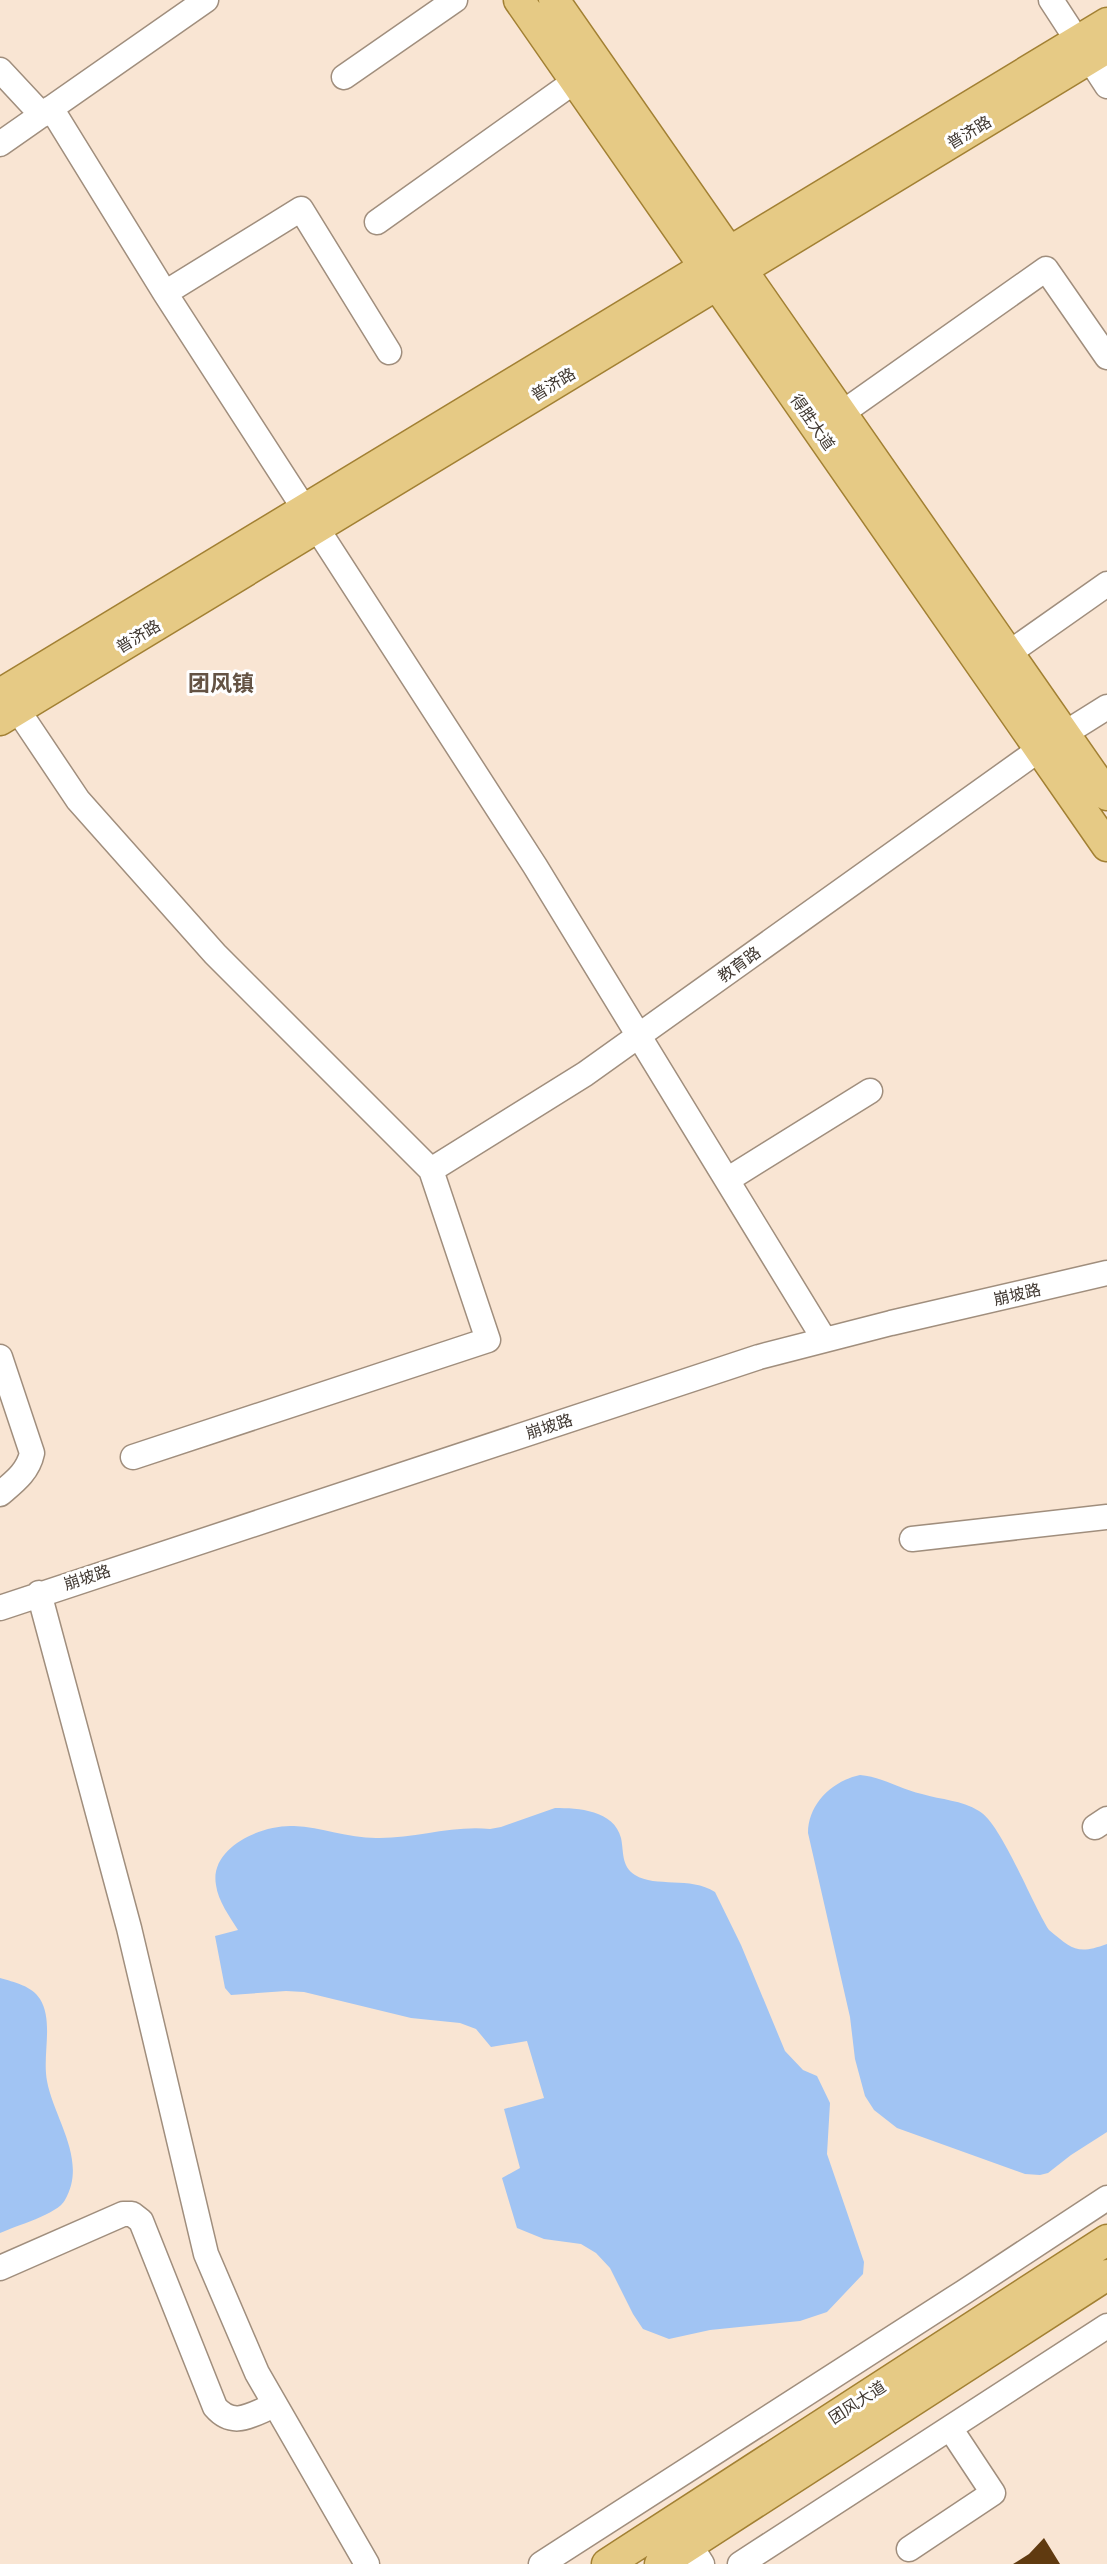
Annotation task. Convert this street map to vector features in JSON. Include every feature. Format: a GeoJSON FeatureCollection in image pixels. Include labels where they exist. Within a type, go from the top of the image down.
{"type":"FeatureCollection","features":[{"type":"Feature","properties":{"kind":"main road","name":"得胜大道"},"geometry":{"type":"LineString","coordinates":[[519,0],[576,81],[723,268],[842,413],[1009,653],[1052,742],[1107,846]]}},
{"type":"Feature","properties":{"kind":"main road","name":"得胜大道"},"geometry":{"type":"LineString","coordinates":[[554,0],[723,268],[1052,742],[1107,795]]}},
{"type":"Feature","properties":{"kind":"main road","name":"普济路"},"geometry":{"type":"LineString","coordinates":[[6,708],[312,518],[723,268],[1091,49],[1107,23]]}},
{"type":"Feature","properties":{"kind":"main road","name":"团风大道"},"geometry":{"type":"LineString","coordinates":[[607,2564],[1107,2240]]}},
{"type":"Feature","properties":{"kind":"main road","name":"团风大道"},"geometry":{"type":"LineString","coordinates":[[660,2564],[696,2554],[1107,2275]]}},
{"type":"Feature","properties":{"kind":"street"},"geometry":{"type":"LineString","coordinates":[[0,144],[206,0]]}},
{"type":"Feature","properties":{"kind":"street"},"geometry":{"type":"LineString","coordinates":[[344,77],[455,0]]}},
{"type":"Feature","properties":{"kind":"street"},"geometry":{"type":"LineString","coordinates":[[1051,0],[1091,49],[1107,86]]}},
{"type":"Feature","properties":{"kind":"street"},"geometry":{"type":"LineString","coordinates":[[0,70],[46,111],[312,518],[529,856],[824,1339]]}},
{"type":"Feature","properties":{"kind":"street"},"geometry":{"type":"LineString","coordinates":[[377,222],[576,81]]}},
{"type":"Feature","properties":{"kind":"street"},"geometry":{"type":"LineString","coordinates":[[165,293],[301,209],[389,352]]}},
{"type":"Feature","properties":{"kind":"street"},"geometry":{"type":"LineString","coordinates":[[842,413],[1046,269],[1107,357]]}},
{"type":"Feature","properties":{"kind":"street"},"geometry":{"type":"LineString","coordinates":[[1009,653],[1107,584]]}},
{"type":"Feature","properties":{"kind":"street","name":"教育路"},"geometry":{"type":"LineString","coordinates":[[431,1170],[585,1074],[1052,742],[1107,707]]}},
{"type":"Feature","properties":{"kind":"street"},"geometry":{"type":"LineString","coordinates":[[6,708],[78,800],[215,954],[431,1170],[488,1340],[133,1457]]}},
{"type":"Feature","properties":{"kind":"street"},"geometry":{"type":"LineString","coordinates":[[727,1180],[870,1091]]}},
{"type":"Feature","properties":{"kind":"street","name":"崩坡路"},"geometry":{"type":"LineString","coordinates":[[0,1608],[39,1593],[759,1357],[824,1339],[1107,1274]]}},
{"type":"Feature","properties":{"kind":"street"},"geometry":{"type":"LineString","coordinates":[[0,1357],[32,1453],[30,1462],[23,1473],[0,1494]]}},
{"type":"Feature","properties":{"kind":"street"},"geometry":{"type":"LineString","coordinates":[[912,1539],[1107,1517]]}},
{"type":"Feature","properties":{"kind":"street"},"geometry":{"type":"LineString","coordinates":[[39,1593],[129,1928],[206,2254],[256,2373],[367,2564]]}},
{"type":"Feature","properties":{"kind":"street"},"geometry":{"type":"LineString","coordinates":[[541,2564],[1107,2198]]}},
{"type":"Feature","properties":{"kind":"street"},"geometry":{"type":"LineString","coordinates":[[0,2268],[123,2214],[132,2214],[141,2221],[215,2407],[224,2417],[237,2420],[275,2405]]}},
{"type":"Feature","properties":{"kind":"street"},"geometry":{"type":"LineString","coordinates":[[740,2564],[1107,2326]]}},
{"type":"Feature","properties":{"kind":"street"},"geometry":{"type":"LineString","coordinates":[[909,2548],[993,2493],[950,2428]]}},
{"type":"Feature","properties":{"kind":"water"},"geometry":{"type":"Polygon","coordinates":[[[860,1775],[876,1778],[914,1792],[958,1802],[979,1811],[988,1818],[997,1831],[1049,1930],[1075,1948],[1089,1949],[1107,1944],[1107,2132],[1048,2173],[1025,2174],[897,2128],[874,2110],[865,2096],[855,2059],[850,2017],[808,1833],[812,1813],[824,1795],[840,1783],[860,1775]]]}},
{"type":"Feature","properties":{"kind":"water"},"geometry":{"type":"Polygon","coordinates":[[[555,1808],[594,1812],[611,1822],[621,1838],[625,1863],[635,1875],[653,1881],[695,1884],[715,1892],[741,1945],[785,2051],[803,2070],[817,2076],[830,2103],[827,2154],[864,2262],[863,2274],[827,2312],[800,2321],[710,2330],[669,2339],[643,2329],[610,2268],[596,2253],[581,2244],[544,2239],[517,2228],[502,2178],[520,2168],[504,2109],[544,2098],[527,2041],[491,2047],[476,2029],[460,2023],[411,2018],[304,1992],[231,1995],[225,1988],[215,1936],[238,1930],[219,1897],[216,1871],[221,1859],[229,1849],[241,1841],[254,1834],[281,1826],[304,1827],[376,1838],[461,1829],[490,1829],[555,1808]]]}},
{"type":"Feature","properties":{"kind":"water"},"geometry":{"type":"Polygon","coordinates":[[[0,1978],[32,1991],[40,1999],[44,2008],[47,2028],[47,2081],[67,2140],[73,2170],[71,2185],[61,2205],[45,2215],[0,2233],[0,1978]]]}},
{"type":"Feature","properties":{"kind":"building"},"geometry":{"type":"Polygon","coordinates":[[[1044,2538],[1060,2564],[1013,2564],[1029,2554],[1044,2538]]]}},
{"type":"Feature","properties":{"kind":"district","name":"团风镇"},"geometry":{"type":"Point","coordinates":[221,683]}}]}
